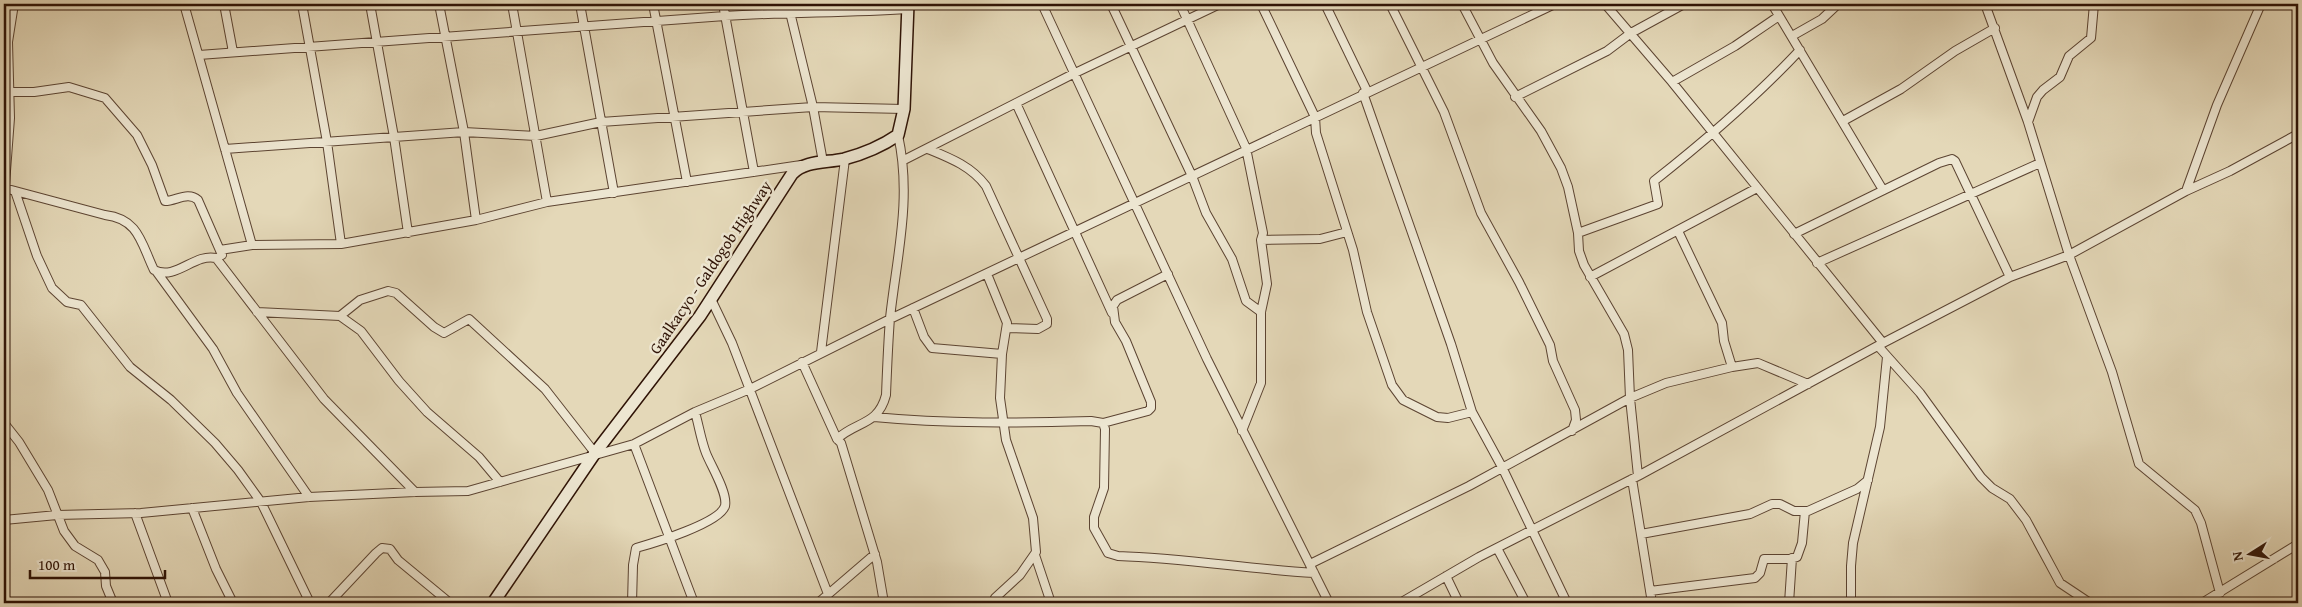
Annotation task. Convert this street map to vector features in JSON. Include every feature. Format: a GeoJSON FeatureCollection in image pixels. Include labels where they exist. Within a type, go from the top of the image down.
{"type":"FeatureCollection","features":[{"type":"Feature","properties":{"kind":"street"},"geometry":{"type":"LineString","coordinates":[[4,197],[7,118],[10,92],[6,42],[14,4]]}},
{"type":"Feature","properties":{"kind":"street"},"geometry":{"type":"LineString","coordinates":[[184,4],[252,245]]}},
{"type":"Feature","properties":{"kind":"street"},"geometry":{"type":"LineString","coordinates":[[224,4],[233,52]]}},
{"type":"Feature","properties":{"kind":"street"},"geometry":{"type":"LineString","coordinates":[[302,4],[327,142],[341,244]]}},
{"type":"Feature","properties":{"kind":"street"},"geometry":{"type":"LineString","coordinates":[[370,4],[394,137],[408,233]]}},
{"type":"Feature","properties":{"kind":"street"},"geometry":{"type":"LineString","coordinates":[[439,4],[464,132],[476,220]]}},
{"type":"Feature","properties":{"kind":"street"},"geometry":{"type":"LineString","coordinates":[[512,4],[547,202]]}},
{"type":"Feature","properties":{"kind":"street"},"geometry":{"type":"LineString","coordinates":[[580,4],[614,192]]}},
{"type":"Feature","properties":{"kind":"street"},"geometry":{"type":"LineString","coordinates":[[652,4],[687,182]]}},
{"type":"Feature","properties":{"kind":"street"},"geometry":{"type":"LineString","coordinates":[[723,4],[754,172]]}},
{"type":"Feature","properties":{"kind":"street"},"geometry":{"type":"LineString","coordinates":[[854,4],[855,12]]}},
{"type":"Feature","properties":{"kind":"street"},"geometry":{"type":"LineString","coordinates":[[1042,4],[1073,74],[1242,431],[1329,603]]}},
{"type":"Feature","properties":{"kind":"street"},"geometry":{"type":"LineString","coordinates":[[1111,4],[1192,176],[1206,213],[1232,259],[1246,301],[1261,312]]}},
{"type":"Feature","properties":{"kind":"street"},"geometry":{"type":"LineString","coordinates":[[1180,4],[1246,148],[1256,190],[1263,233],[1261,240],[1267,284],[1261,312],[1261,383],[1242,431]]}},
{"type":"Feature","properties":{"kind":"street"},"geometry":{"type":"LineString","coordinates":[[904,160],[1073,74],[1220,4]]}},
{"type":"Feature","properties":{"kind":"street"},"geometry":{"type":"LineString","coordinates":[[1261,4],[1315,117],[1316,133],[1347,232],[1367,312],[1384,364],[1397,394],[1403,400],[1438,417],[1448,418],[1472,412]]}},
{"type":"Feature","properties":{"kind":"street"},"geometry":{"type":"LineString","coordinates":[[1325,4],[1365,92],[1451,344],[1472,412],[1502,467],[1567,603]]}},
{"type":"Feature","properties":{"kind":"street"},"geometry":{"type":"LineString","coordinates":[[1390,4],[1412,44],[1421,68],[1444,112],[1481,213],[1519,282],[1550,345],[1553,361],[1574,410],[1576,420],[1572,430]]}},
{"type":"Feature","properties":{"kind":"street"},"geometry":{"type":"LineString","coordinates":[[1462,4],[1480,40],[1515,97],[1541,131],[1561,168],[1568,187],[1578,232],[1580,251],[1590,277],[1624,334],[1628,350],[1635,477],[1641,534],[1652,603]]}},
{"type":"Feature","properties":{"kind":"street"},"geometry":{"type":"LineString","coordinates":[[4,520],[57,515],[135,513],[310,498],[468,491],[634,444],[695,412],[750,389],[821,352],[1020,259],[1246,148],[1555,4]]}},
{"type":"Feature","properties":{"kind":"street"},"geometry":{"type":"LineString","coordinates":[[1605,4],[1672,82],[1794,234],[1888,356],[1920,393],[1981,477],[1992,488],[2010,498],[2026,520],[2060,583],[2090,603]]}},
{"type":"Feature","properties":{"kind":"street"},"geometry":{"type":"LineString","coordinates":[[1515,97],[1607,51],[1631,33],[1684,4]]}},
{"type":"Feature","properties":{"kind":"street"},"geometry":{"type":"LineString","coordinates":[[1772,4],[1883,190]]}},
{"type":"Feature","properties":{"kind":"street"},"geometry":{"type":"LineString","coordinates":[[1792,36],[1822,19],[1838,4]]}},
{"type":"Feature","properties":{"kind":"street"},"geometry":{"type":"LineString","coordinates":[[1985,4],[2028,122],[2069,255],[2112,372],[2139,464],[2195,510],[2201,523],[2220,593]]}},
{"type":"Feature","properties":{"kind":"street"},"geometry":{"type":"LineString","coordinates":[[2028,122],[2033,105],[2043,90],[2060,77],[2069,56],[2076,48],[2091,38],[2094,4]]}},
{"type":"Feature","properties":{"kind":"street"},"geometry":{"type":"LineString","coordinates":[[2186,191],[2221,96],[2261,4]]}},
{"type":"Feature","properties":{"kind":"street"},"geometry":{"type":"LineString","coordinates":[[199,55],[725,16],[788,8],[855,12],[908,6],[904,109],[898,135],[904,160],[906,192],[890,319],[886,395],[884,405],[874,417],[845,432],[837,440]]}},
{"type":"Feature","properties":{"kind":"street"},"geometry":{"type":"LineString","coordinates":[[788,8],[813,107],[822,162]]}},
{"type":"Feature","properties":{"kind":"street"},"geometry":{"type":"LineString","coordinates":[[1672,82],[1734,46],[1779,16]]}},
{"type":"Feature","properties":{"kind":"street"},"geometry":{"type":"LineString","coordinates":[[1843,121],[1901,89],[1961,47],[1995,28]]}},
{"type":"Feature","properties":{"kind":"street"},"geometry":{"type":"LineString","coordinates":[[1578,232],[1658,204],[1654,181],[1713,133],[1771,81],[1800,50]]}},
{"type":"Feature","properties":{"kind":"street"},"geometry":{"type":"LineString","coordinates":[[10,92],[34,92],[69,87],[105,98],[137,135],[152,165],[165,201],[193,196],[203,211],[228,273]]}},
{"type":"Feature","properties":{"kind":"street"},"geometry":{"type":"LineString","coordinates":[[874,417],[919,421],[1003,424],[1091,420],[1103,423],[1148,412],[1151,408],[1151,402],[1126,341],[1016,103]]}},
{"type":"Feature","properties":{"kind":"street"},"geometry":{"type":"LineString","coordinates":[[225,149],[464,132],[536,136],[602,122],[813,107],[904,109]]}},
{"type":"Feature","properties":{"kind":"street"},"geometry":{"type":"LineString","coordinates":[[1400,603],[1497,548],[1635,477],[2010,277],[2069,255],[2186,191],[2230,171],[2298,134]]}},
{"type":"Feature","properties":{"kind":"street","name":"Gaalkacyo - Galdogob Highway"},"geometry":{"type":"LineString","coordinates":[[493,603],[596,454],[711,299],[798,167],[845,159],[884,145],[898,135]]}},
{"type":"Feature","properties":{"kind":"street"},"geometry":{"type":"LineString","coordinates":[[928,149],[965,166],[978,175],[986,186],[1047,319],[1047,324],[1038,328],[1007,328]]}},
{"type":"Feature","properties":{"kind":"street"},"geometry":{"type":"LineString","coordinates":[[220,250],[252,245],[341,244],[476,220],[547,202],[845,159],[821,352]]}},
{"type":"Feature","properties":{"kind":"street"},"geometry":{"type":"LineString","coordinates":[[1794,234],[1949,159],[1955,161],[2010,277]]}},
{"type":"Feature","properties":{"kind":"street"},"geometry":{"type":"LineString","coordinates":[[1817,263],[2040,163]]}},
{"type":"Feature","properties":{"kind":"street"},"geometry":{"type":"LineString","coordinates":[[4,188],[105,215],[120,217],[133,227],[156,271],[213,349],[237,393],[310,498]]}},
{"type":"Feature","properties":{"kind":"street"},"geometry":{"type":"LineString","coordinates":[[1590,277],[1757,188]]}},
{"type":"Feature","properties":{"kind":"street"},"geometry":{"type":"LineString","coordinates":[[15,191],[37,256],[52,288],[67,302],[81,306],[130,367],[171,400],[215,443],[261,502],[310,603]]}},
{"type":"Feature","properties":{"kind":"street"},"geometry":{"type":"LineString","coordinates":[[1678,231],[1722,323],[1724,341],[1732,367]]}},
{"type":"Feature","properties":{"kind":"street"},"geometry":{"type":"LineString","coordinates":[[1261,240],[1320,239],[1347,232]]}},
{"type":"Feature","properties":{"kind":"street"},"geometry":{"type":"LineString","coordinates":[[156,271],[167,273],[212,257],[221,262],[324,399],[415,492]]}},
{"type":"Feature","properties":{"kind":"street"},"geometry":{"type":"LineString","coordinates":[[987,274],[1005,316],[1007,328],[1002,354],[1000,398],[1003,424],[1011,457],[1033,518],[1035,555],[1052,603]]}},
{"type":"Feature","properties":{"kind":"street"},"geometry":{"type":"LineString","coordinates":[[1113,314],[1113,306],[1117,300],[1168,274]]}},
{"type":"Feature","properties":{"kind":"street"},"geometry":{"type":"LineString","coordinates":[[340,316],[360,300],[388,291],[396,293],[434,327],[444,333],[469,319],[544,390],[596,454]]}},
{"type":"Feature","properties":{"kind":"street"},"geometry":{"type":"LineString","coordinates":[[711,299],[732,343],[828,594]]}},
{"type":"Feature","properties":{"kind":"street"},"geometry":{"type":"LineString","coordinates":[[913,308],[924,337],[932,348],[1002,354]]}},
{"type":"Feature","properties":{"kind":"street"},"geometry":{"type":"LineString","coordinates":[[257,312],[340,316],[361,331],[399,381],[427,412],[479,457],[500,482]]}},
{"type":"Feature","properties":{"kind":"street"},"geometry":{"type":"LineString","coordinates":[[1851,603],[1850,566],[1853,544],[1880,427],[1888,356]]}},
{"type":"Feature","properties":{"kind":"street"},"geometry":{"type":"LineString","coordinates":[[802,362],[840,443],[875,554],[884,603]]}},
{"type":"Feature","properties":{"kind":"street"},"geometry":{"type":"LineString","coordinates":[[1310,564],[1469,486],[1630,398],[1666,383],[1732,367],[1758,363],[1808,384]]}},
{"type":"Feature","properties":{"kind":"street"},"geometry":{"type":"LineString","coordinates":[[632,603],[633,564],[636,548],[670,537],[713,519],[723,512],[726,504],[724,495],[705,452],[695,412]]}},
{"type":"Feature","properties":{"kind":"street"},"geometry":{"type":"LineString","coordinates":[[4,423],[19,442],[41,478],[64,531],[75,546],[98,560],[105,572],[106,586],[113,603]]}},
{"type":"Feature","properties":{"kind":"street"},"geometry":{"type":"LineString","coordinates":[[1103,423],[1105,429],[1104,488],[1094,517],[1094,528],[1108,553],[1118,556],[1175,558],[1268,570],[1314,573]]}},
{"type":"Feature","properties":{"kind":"street"},"geometry":{"type":"LineString","coordinates":[[634,444],[694,603]]}},
{"type":"Feature","properties":{"kind":"street"},"geometry":{"type":"LineString","coordinates":[[1641,534],[1750,514],[1772,504],[1780,504],[1794,511],[1805,511],[1851,492],[1868,480]]}},
{"type":"Feature","properties":{"kind":"street"},"geometry":{"type":"LineString","coordinates":[[192,508],[216,569],[233,603]]}},
{"type":"Feature","properties":{"kind":"street"},"geometry":{"type":"LineString","coordinates":[[1650,591],[1755,578],[1760,574],[1764,560],[1797,557],[1800,552],[1805,511]]}},
{"type":"Feature","properties":{"kind":"street"},"geometry":{"type":"LineString","coordinates":[[135,513],[168,603]]}},
{"type":"Feature","properties":{"kind":"street"},"geometry":{"type":"LineString","coordinates":[[2202,603],[2298,544]]}},
{"type":"Feature","properties":{"kind":"street"},"geometry":{"type":"LineString","coordinates":[[329,603],[382,548],[390,548],[398,560],[450,603]]}},
{"type":"Feature","properties":{"kind":"street"},"geometry":{"type":"LineString","coordinates":[[1497,548],[1526,603]]}},
{"type":"Feature","properties":{"kind":"street"},"geometry":{"type":"LineString","coordinates":[[818,603],[875,554]]}},
{"type":"Feature","properties":{"kind":"street"},"geometry":{"type":"LineString","coordinates":[[993,603],[994,598],[1020,575],[1035,555]]}},
{"type":"Feature","properties":{"kind":"street"},"geometry":{"type":"LineString","coordinates":[[1789,603],[1792,558]]}},
{"type":"Feature","properties":{"kind":"street"},"geometry":{"type":"LineString","coordinates":[[1446,576],[1459,603]]}}]}
